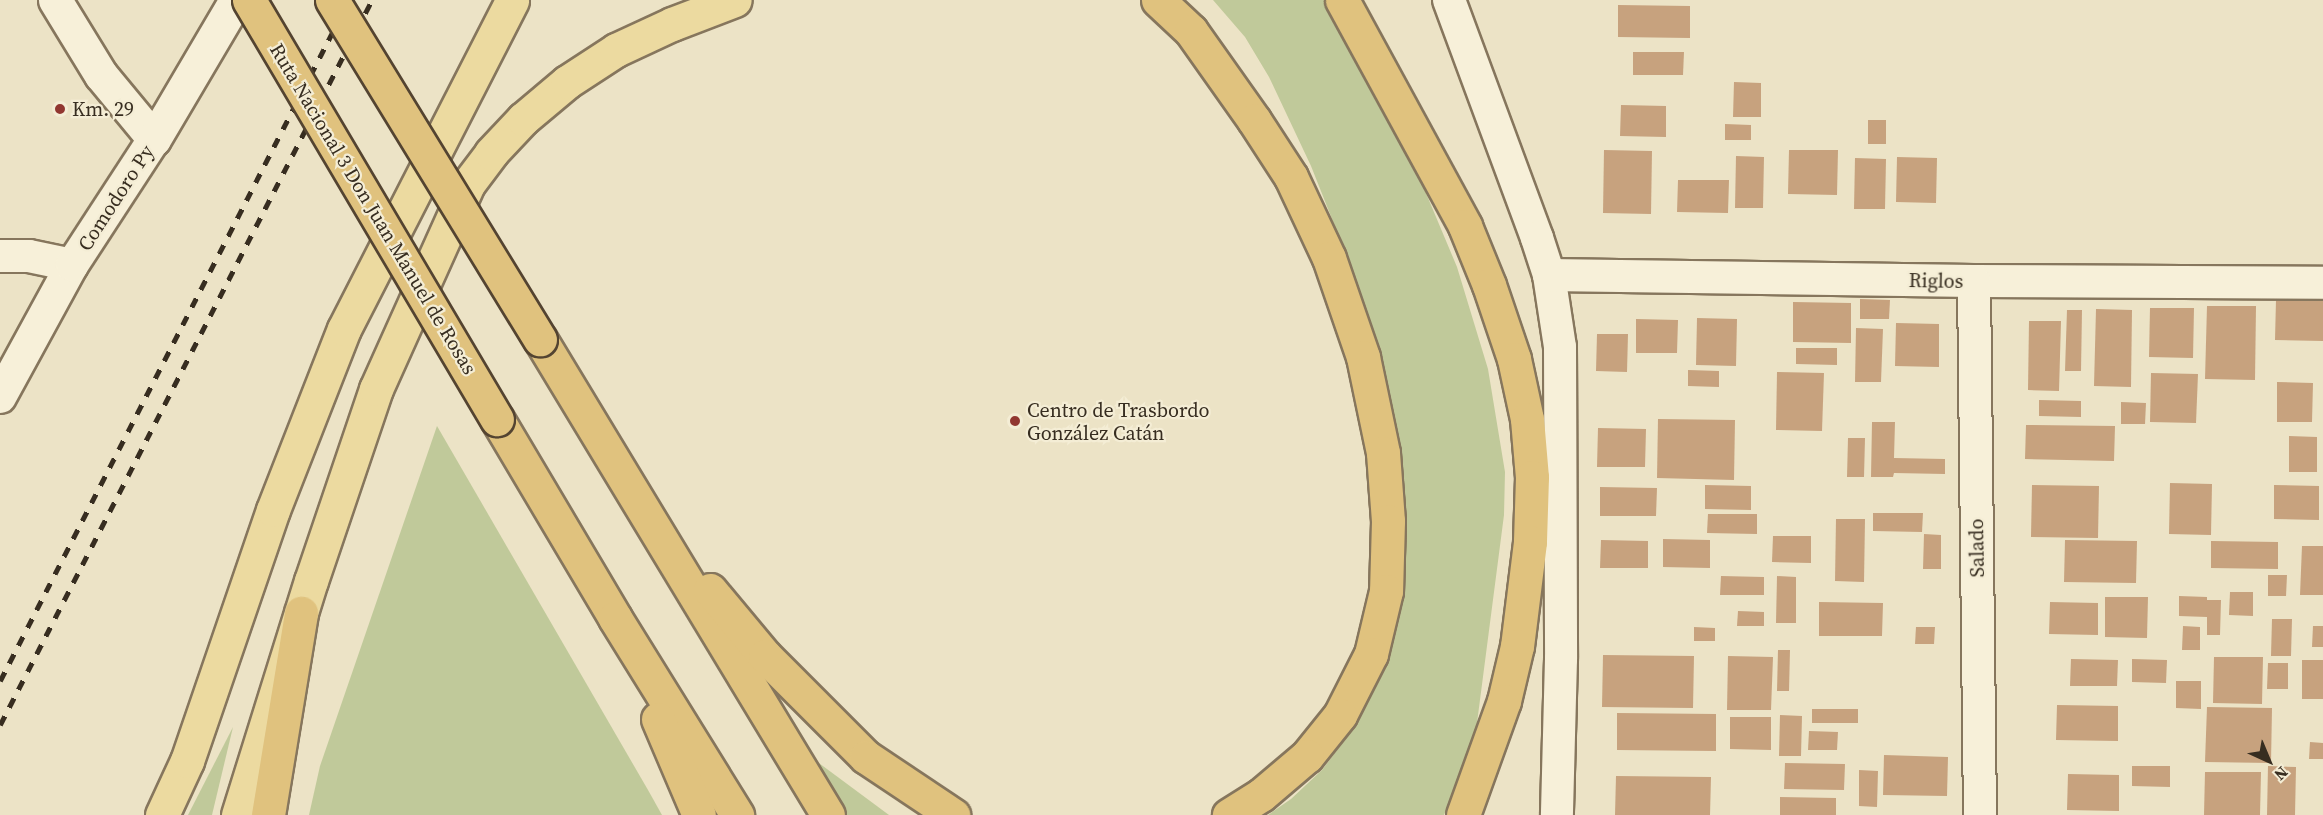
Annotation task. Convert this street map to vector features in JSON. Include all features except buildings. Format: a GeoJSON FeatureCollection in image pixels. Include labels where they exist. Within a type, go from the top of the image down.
{"type":"FeatureCollection","features":[{"type":"Feature","properties":{"kind":"highway","name":"Ruta Nacional 3 Don Juan Manuel de Rosas"},"geometry":{"type":"LineString","coordinates":[[249,0],[615,618]]}},
{"type":"Feature","properties":{"kind":"highway"},"geometry":{"type":"LineString","coordinates":[[332,0],[828,815]]}},
{"type":"Feature","properties":{"kind":"highway"},"geometry":{"type":"LineString","coordinates":[[1158,0],[1191,31],[1291,177],[1329,258],[1363,357],[1383,453],[1388,521],[1386,591],[1371,654],[1340,715],[1306,756],[1261,795],[1229,815]]}},
{"type":"Feature","properties":{"kind":"highway"},"geometry":{"type":"LineString","coordinates":[[1342,0],[1465,226],[1489,285],[1514,359],[1527,419],[1532,477],[1530,542],[1518,635],[1504,701],[1463,815]]}},
{"type":"Feature","properties":{"kind":"highway"},"geometry":{"type":"LineString","coordinates":[[638,503],[765,656],[866,757],[953,815]]}},
{"type":"Feature","properties":{"kind":"highway"},"geometry":{"type":"LineString","coordinates":[[268,815],[301,613]]}},
{"type":"Feature","properties":{"kind":"highway"},"geometry":{"type":"LineString","coordinates":[[615,618],[699,815]]}},
{"type":"Feature","properties":{"kind":"highway"},"geometry":{"type":"LineString","coordinates":[[615,618],[737,815]]}},
{"type":"Feature","properties":{"kind":"main road"},"geometry":{"type":"LineString","coordinates":[[162,815],[187,761],[273,510],[344,329],[512,0]]}},
{"type":"Feature","properties":{"kind":"main road"},"geometry":{"type":"LineString","coordinates":[[238,815],[301,613],[376,389],[468,184],[491,153],[523,119],[567,81],[626,46],[672,24],[735,0]]}},
{"type":"Feature","properties":{"kind":"street"},"geometry":{"type":"LineString","coordinates":[[55,0],[101,75],[154,139]]}},
{"type":"Feature","properties":{"kind":"street","name":"Comodoro Py"},"geometry":{"type":"LineString","coordinates":[[0,397],[72,265],[154,139],[236,0]]}},
{"type":"Feature","properties":{"kind":"street"},"geometry":{"type":"LineString","coordinates":[[1449,0],[1549,275],[1560,346],[1561,659],[1557,815]]}},
{"type":"Feature","properties":{"kind":"street"},"geometry":{"type":"LineString","coordinates":[[0,256],[28,256],[72,265]]}},
{"type":"Feature","properties":{"kind":"street","name":"Riglos"},"geometry":{"type":"LineString","coordinates":[[1549,275],[2323,283]]}},
{"type":"Feature","properties":{"kind":"street","name":"Salado"},"geometry":{"type":"LineString","coordinates":[[1974,281],[1980,815]]}},
{"type":"Feature","properties":{"kind":"green space"},"geometry":{"type":"Polygon","coordinates":[[[1213,0],[1324,0],[1423,186],[1457,267],[1488,369],[1505,472],[1504,515],[1474,746],[1444,815],[1268,815],[1291,799],[1322,770],[1350,733],[1368,698],[1386,652],[1397,441],[1381,360],[1355,277],[1311,166],[1269,77],[1245,37],[1213,0]]]}},
{"type":"Feature","properties":{"kind":"green space"},"geometry":{"type":"Polygon","coordinates":[[[437,426],[662,815],[309,815],[320,766],[437,426]]]}},
{"type":"Feature","properties":{"kind":"green space"},"geometry":{"type":"Polygon","coordinates":[[[233,727],[212,815],[188,815],[233,727]]]}},
{"type":"Feature","properties":{"kind":"green space"},"geometry":{"type":"Polygon","coordinates":[[[804,752],[889,815],[844,815],[804,752]]]}},
{"type":"Feature","properties":{"kind":"railway"},"geometry":{"type":"LineString","coordinates":[[0,681],[349,0]]}},
{"type":"Feature","properties":{"kind":"railway"},"geometry":{"type":"LineString","coordinates":[[0,725],[372,0]]}},
{"type":"Feature","properties":{"kind":"place","name":"Km. 29"},"geometry":{"type":"Point","coordinates":[60,109]}},
{"type":"Feature","properties":{"kind":"place","name":"Centro de Trasbordo González Catán"},"geometry":{"type":"Point","coordinates":[1015,421]}}]}
